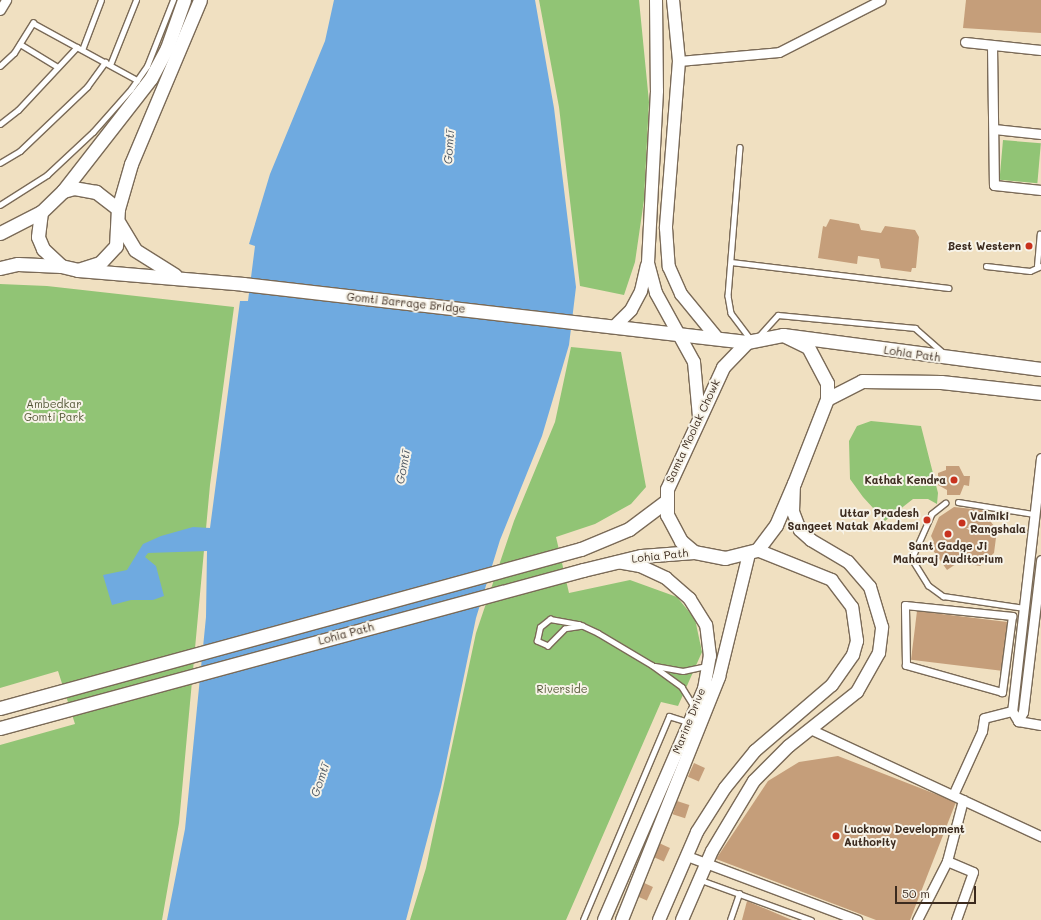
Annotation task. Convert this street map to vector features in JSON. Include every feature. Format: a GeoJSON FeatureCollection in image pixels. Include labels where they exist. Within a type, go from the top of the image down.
{"type":"FeatureCollection","features":[{"type":"Feature","properties":{"kind":"main road"},"geometry":{"type":"LineString","coordinates":[[0,233],[41,212],[63,191],[151,78],[168,48],[184,0]]}},
{"type":"Feature","properties":{"kind":"main road"},"geometry":{"type":"LineString","coordinates":[[0,268],[18,264],[61,266],[78,270],[95,266],[109,256],[119,235],[118,210],[131,164],[200,0]]}},
{"type":"Feature","properties":{"kind":"main road"},"geometry":{"type":"LineString","coordinates":[[63,191],[74,188],[96,192],[118,210]]}},
{"type":"Feature","properties":{"kind":"main road"},"geometry":{"type":"LineString","coordinates":[[41,212],[38,225],[40,243],[51,258],[61,266]]}},
{"type":"Feature","properties":{"kind":"main road"},"geometry":{"type":"LineString","coordinates":[[119,223],[135,250],[180,278]]}},
{"type":"Feature","properties":{"kind":"main road","name":"Gomti Barrage Bridge"},"geometry":{"type":"LineString","coordinates":[[78,270],[243,284],[616,325],[679,335],[718,339],[752,340]]}},
{"type":"Feature","properties":{"kind":"main road"},"geometry":{"type":"LineString","coordinates":[[665,502],[672,527],[681,541],[694,552],[725,558],[753,552],[776,525],[827,399],[827,383],[816,357],[801,342],[783,335],[752,340]]}},
{"type":"Feature","properties":{"kind":"main road","name":"Lohia Path"},"geometry":{"type":"LineString","coordinates":[[783,335],[952,360],[1041,369]]}},
{"type":"Feature","properties":{"kind":"main road","name":"Samta Moolak Chowk"},"geometry":{"type":"LineString","coordinates":[[665,502],[672,476],[723,367],[752,340]]}},
{"type":"Feature","properties":{"kind":"main road"},"geometry":{"type":"LineString","coordinates":[[827,399],[862,381],[941,382],[1041,393]]}},
{"type":"Feature","properties":{"kind":"main road","name":"Lohia Path"},"geometry":{"type":"LineString","coordinates":[[0,708],[581,549],[629,529],[665,502]]}},
{"type":"Feature","properties":{"kind":"main road","name":"Lohia Path"},"geometry":{"type":"LineString","coordinates":[[0,728],[583,570],[641,556],[694,552]]}},
{"type":"Feature","properties":{"kind":"street"},"geometry":{"type":"LineString","coordinates":[[0,10],[6,0]]}},
{"type":"Feature","properties":{"kind":"street"},"geometry":{"type":"LineString","coordinates":[[616,325],[631,310],[641,291],[648,263],[657,91],[656,0]]}},
{"type":"Feature","properties":{"kind":"street"},"geometry":{"type":"LineString","coordinates":[[673,0],[679,61],[666,228],[670,266],[682,294],[718,339]]}},
{"type":"Feature","properties":{"kind":"street"},"geometry":{"type":"LineString","coordinates":[[679,61],[778,52],[881,0]]}},
{"type":"Feature","properties":{"kind":"street"},"geometry":{"type":"LineString","coordinates":[[965,42],[1041,50]]}},
{"type":"Feature","properties":{"kind":"street"},"geometry":{"type":"LineString","coordinates":[[992,45],[994,185],[1041,190]]}},
{"type":"Feature","properties":{"kind":"street"},"geometry":{"type":"LineString","coordinates":[[994,129],[1041,134]]}},
{"type":"Feature","properties":{"kind":"street"},"geometry":{"type":"LineString","coordinates":[[648,263],[656,293],[694,362],[699,417]]}},
{"type":"Feature","properties":{"kind":"street"},"geometry":{"type":"LineString","coordinates":[[1041,458],[1039,493],[1034,514],[1012,711],[1018,721],[1041,725]]}},
{"type":"Feature","properties":{"kind":"street"},"geometry":{"type":"LineString","coordinates":[[682,920],[706,863],[754,781],[810,729],[846,702],[866,680],[878,653],[882,627],[875,599],[862,574],[811,540],[798,526],[793,512],[794,483]]}},
{"type":"Feature","properties":{"kind":"street"},"geometry":{"type":"LineString","coordinates":[[659,920],[687,856],[725,788],[755,751],[832,685],[853,655],[857,641],[852,607],[832,580],[753,552]]}},
{"type":"Feature","properties":{"kind":"street","name":"Marine Drive"},"geometry":{"type":"LineString","coordinates":[[622,920],[719,677],[753,552]]}},
{"type":"Feature","properties":{"kind":"street"},"geometry":{"type":"LineString","coordinates":[[1018,721],[1023,712],[1041,560]]}},
{"type":"Feature","properties":{"kind":"street","name":"Marine Drive"},"geometry":{"type":"LineString","coordinates":[[604,920],[696,708],[709,665],[706,625],[690,599],[666,578],[640,566],[615,562]]}},
{"type":"Feature","properties":{"kind":"street"},"geometry":{"type":"LineString","coordinates":[[905,605],[1012,616],[1002,692],[906,665],[905,605]]}},
{"type":"Feature","properties":{"kind":"street"},"geometry":{"type":"LineString","coordinates":[[953,795],[982,731],[984,718],[1012,711]]}},
{"type":"Feature","properties":{"kind":"street"},"geometry":{"type":"LineString","coordinates":[[810,729],[1041,836]]}},
{"type":"Feature","properties":{"kind":"street"},"geometry":{"type":"LineString","coordinates":[[917,920],[947,861],[963,800]]}},
{"type":"Feature","properties":{"kind":"street"},"geometry":{"type":"LineString","coordinates":[[687,856],[857,920]]}},
{"type":"Feature","properties":{"kind":"street"},"geometry":{"type":"LineString","coordinates":[[947,861],[974,872],[956,920]]}},
{"type":"Feature","properties":{"kind":"lane"},"geometry":{"type":"LineString","coordinates":[[82,50],[101,0]]}},
{"type":"Feature","properties":{"kind":"lane"},"geometry":{"type":"LineString","coordinates":[[110,65],[136,0]]}},
{"type":"Feature","properties":{"kind":"lane"},"geometry":{"type":"LineString","coordinates":[[0,205],[47,175],[93,132],[137,80],[146,66],[173,0]]}},
{"type":"Feature","properties":{"kind":"lane"},"geometry":{"type":"LineString","coordinates":[[0,66],[20,44],[33,23],[137,80]]}},
{"type":"Feature","properties":{"kind":"lane"},"geometry":{"type":"LineString","coordinates":[[20,44],[58,67]]}},
{"type":"Feature","properties":{"kind":"lane"},"geometry":{"type":"LineString","coordinates":[[0,124],[18,110],[76,47]]}},
{"type":"Feature","properties":{"kind":"lane"},"geometry":{"type":"LineString","coordinates":[[0,163],[20,151],[82,92],[105,62]]}},
{"type":"Feature","properties":{"kind":"lane"},"geometry":{"type":"LineString","coordinates":[[740,147],[728,296],[731,312],[752,340],[778,315],[915,328],[952,360]]}},
{"type":"Feature","properties":{"kind":"lane"},"geometry":{"type":"LineString","coordinates":[[986,266],[1030,271],[1039,266],[1040,234]]}},
{"type":"Feature","properties":{"kind":"lane"},"geometry":{"type":"LineString","coordinates":[[731,262],[948,288]]}},
{"type":"Feature","properties":{"kind":"lane"},"geometry":{"type":"LineString","coordinates":[[958,502],[1034,514]]}},
{"type":"Feature","properties":{"kind":"lane"},"geometry":{"type":"LineString","coordinates":[[946,503],[932,514],[912,559],[928,585],[943,596],[1024,608]]}},
{"type":"Feature","properties":{"kind":"lane"},"geometry":{"type":"LineString","coordinates":[[584,626],[565,629],[548,646],[537,641],[540,627],[550,619],[567,619],[584,626],[652,665],[682,687],[696,708]]}},
{"type":"Feature","properties":{"kind":"lane"},"geometry":{"type":"LineString","coordinates":[[652,665],[683,671],[709,665]]}},
{"type":"Feature","properties":{"kind":"lane"},"geometry":{"type":"LineString","coordinates":[[583,920],[668,716],[689,722]]}},
{"type":"Feature","properties":{"kind":"lane"},"geometry":{"type":"LineString","coordinates":[[699,879],[811,920]]}},
{"type":"Feature","properties":{"kind":"lane"},"geometry":{"type":"LineString","coordinates":[[730,920],[739,894]]}},
{"type":"Feature","properties":{"kind":"green space"},"geometry":{"type":"Polygon","coordinates":[[[539,0],[639,0],[649,102],[644,200],[635,262],[624,295],[580,286],[559,107],[539,0]]]}},
{"type":"Feature","properties":{"kind":"green space"},"geometry":{"type":"Polygon","coordinates":[[[1003,140],[1041,143],[1037,183],[1000,180],[1003,140]]]}},
{"type":"Feature","properties":{"kind":"green space","name":"Ambedkar Gomti Park"},"geometry":{"type":"Polygon","coordinates":[[[0,284],[47,286],[234,307],[210,485],[179,823],[162,920],[0,920],[0,745],[75,724],[58,671],[0,688],[0,284]]]}},
{"type":"Feature","properties":{"kind":"green space","name":"Riverside"},"geometry":{"type":"Polygon","coordinates":[[[571,347],[621,352],[646,487],[631,504],[595,524],[556,537],[569,593],[630,580],[677,597],[695,619],[702,652],[678,706],[661,702],[566,920],[410,920],[426,868],[476,633],[514,521],[555,422],[571,347]]]}},
{"type":"Feature","properties":{"kind":"green space"},"geometry":{"type":"Polygon","coordinates":[[[871,421],[921,426],[938,493],[937,504],[928,499],[913,499],[885,521],[863,497],[850,479],[849,441],[857,426],[871,421]]]}},
{"type":"Feature","properties":{"kind":"water","name":"Gomtī"},"geometry":{"type":"Polygon","coordinates":[[[334,0],[535,0],[554,108],[576,287],[569,345],[542,436],[500,540],[476,618],[441,787],[406,920],[167,920],[185,829],[206,617],[207,551],[148,553],[145,557],[156,566],[164,596],[153,600],[131,600],[112,605],[103,575],[127,570],[143,544],[161,536],[193,527],[210,528],[240,301],[248,301],[255,246],[249,244],[270,174],[325,41],[334,0]]]}},
{"type":"Feature","properties":{"kind":"building"},"geometry":{"type":"Polygon","coordinates":[[[966,0],[1041,0],[1041,33],[963,28],[966,0]]]}},
{"type":"Feature","properties":{"kind":"building"},"geometry":{"type":"Polygon","coordinates":[[[830,219],[859,224],[861,230],[881,233],[885,226],[915,230],[919,237],[916,268],[912,268],[911,272],[881,268],[879,259],[858,256],[857,264],[818,258],[823,226],[826,227],[830,219]]]}},
{"type":"Feature","properties":{"kind":"building","name":"Kathak Kendra"},"geometry":{"type":"Polygon","coordinates":[[[946,466],[959,466],[964,476],[970,476],[969,486],[964,485],[960,495],[947,495],[947,490],[938,485],[938,473],[946,470],[946,466]]]}},
{"type":"Feature","properties":{"kind":"building"},"geometry":{"type":"Polygon","coordinates":[[[954,507],[982,510],[997,530],[994,553],[980,566],[959,562],[947,570],[930,546],[934,542],[931,536],[939,517],[954,507]]]}},
{"type":"Feature","properties":{"kind":"building"},"geometry":{"type":"Polygon","coordinates":[[[917,611],[1007,622],[1001,671],[911,660],[917,611]]]}},
{"type":"Feature","properties":{"kind":"building","name":"Lucknow Development Authority"},"geometry":{"type":"Polygon","coordinates":[[[838,756],[956,802],[910,920],[876,920],[716,859],[768,781],[799,762],[838,756]]]}},
{"type":"Feature","properties":{"kind":"building"},"geometry":{"type":"Polygon","coordinates":[[[694,763],[705,768],[699,782],[688,777],[694,763]]]}},
{"type":"Feature","properties":{"kind":"building"},"geometry":{"type":"Polygon","coordinates":[[[677,801],[689,805],[685,818],[673,814],[677,801]]]}},
{"type":"Feature","properties":{"kind":"building"},"geometry":{"type":"Polygon","coordinates":[[[659,843],[670,848],[664,862],[653,857],[659,843]]]}},
{"type":"Feature","properties":{"kind":"building"},"geometry":{"type":"Polygon","coordinates":[[[642,882],[653,887],[647,901],[636,896],[642,882]]]}},
{"type":"Feature","properties":{"kind":"building"},"geometry":{"type":"Polygon","coordinates":[[[747,901],[792,920],[742,920],[747,901]]]}},
{"type":"Feature","properties":{"kind":"place","name":"Best Western"},"geometry":{"type":"Point","coordinates":[1029,246]}},
{"type":"Feature","properties":{"kind":"place","name":"Kathak Kendra"},"geometry":{"type":"Point","coordinates":[954,480]}},
{"type":"Feature","properties":{"kind":"place","name":"Uttar Pradesh Sangeet Natak Akademi"},"geometry":{"type":"Point","coordinates":[927,520]}},
{"type":"Feature","properties":{"kind":"place","name":"Valmiki Rangshala"},"geometry":{"type":"Point","coordinates":[962,523]}},
{"type":"Feature","properties":{"kind":"place","name":"Sant Gadge Ji Maharaj Auditorium"},"geometry":{"type":"Point","coordinates":[948,534]}},
{"type":"Feature","properties":{"kind":"place","name":"Lucknow Development Authority"},"geometry":{"type":"Point","coordinates":[836,836]}}]}
